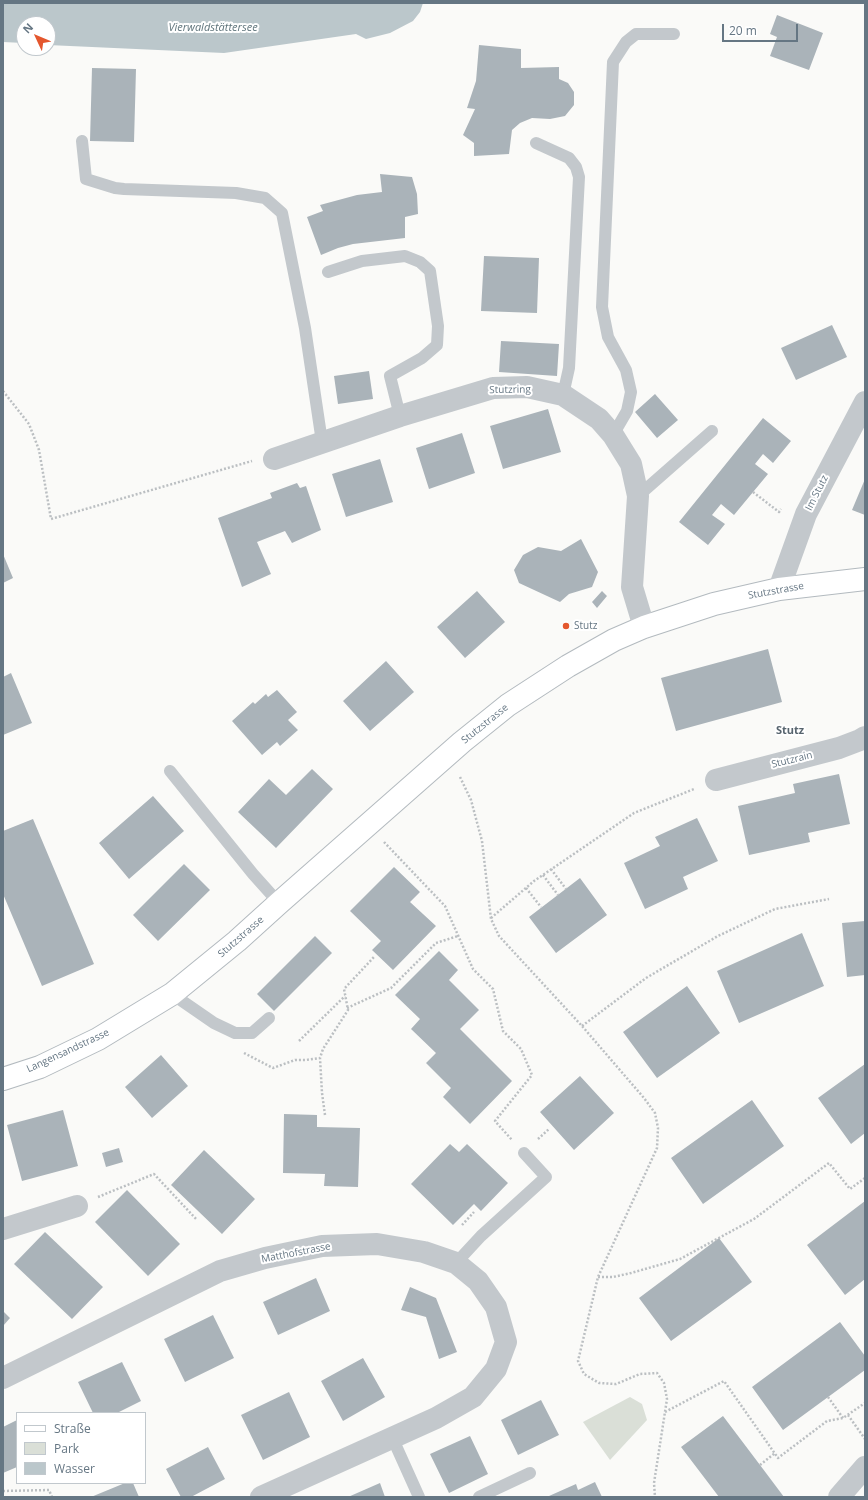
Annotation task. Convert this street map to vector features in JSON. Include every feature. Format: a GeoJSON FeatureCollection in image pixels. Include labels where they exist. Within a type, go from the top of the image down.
{"type":"FeatureCollection","features":[{"type":"Feature","properties":{"kind":"street","name":"Stutzring"},"geometry":{"type":"LineString","coordinates":[[274,459],[400,416],[493,388],[527,387],[564,395],[598,419],[613,435],[631,464],[638,496],[632,587],[644,627]]}},
{"type":"Feature","properties":{"kind":"street","name":"Im Stutz"},"geometry":{"type":"LineString","coordinates":[[779,589],[806,514],[865,402]]}},
{"type":"Feature","properties":{"kind":"street","name":"Stutzstrasse"},"geometry":{"type":"LineString","coordinates":[[172,994],[237,942],[279,902],[462,742],[508,705],[568,666],[614,640],[644,627],[714,604],[779,589],[865,579]]}},
{"type":"Feature","properties":{"kind":"street","name":"Stutzrain"},"geometry":{"type":"LineString","coordinates":[[716,780],[839,748],[865,737]]}},
{"type":"Feature","properties":{"kind":"street","name":"Langensandstrasse"},"geometry":{"type":"LineString","coordinates":[[3,1079],[40,1067],[98,1039],[172,994]]}},
{"type":"Feature","properties":{"kind":"street"},"geometry":{"type":"LineString","coordinates":[[3,1229],[77,1206]]}},
{"type":"Feature","properties":{"kind":"street","name":"Matthofstrasse"},"geometry":{"type":"LineString","coordinates":[[3,1378],[220,1271],[265,1258],[322,1246],[376,1244],[424,1252],[456,1263],[478,1281],[496,1307],[506,1342],[496,1369],[473,1396],[436,1418],[261,1497]]}},
{"type":"Feature","properties":{"kind":"street"},"geometry":{"type":"LineString","coordinates":[[839,1497],[865,1467]]}},
{"type":"Feature","properties":{"kind":"lane"},"geometry":{"type":"LineString","coordinates":[[613,435],[627,411],[631,392],[626,370],[608,337],[602,307],[613,62],[626,42],[636,34],[674,34]]}},
{"type":"Feature","properties":{"kind":"lane"},"geometry":{"type":"LineString","coordinates":[[82,141],[86,179],[124,189],[236,193],[265,198],[282,213],[305,328],[322,442]]}},
{"type":"Feature","properties":{"kind":"lane"},"geometry":{"type":"LineString","coordinates":[[536,143],[569,158],[576,167],[579,177],[569,368],[564,395]]}},
{"type":"Feature","properties":{"kind":"lane"},"geometry":{"type":"LineString","coordinates":[[328,272],[362,261],[405,256],[420,262],[430,271],[438,326],[437,345],[422,358],[390,376],[400,416]]}},
{"type":"Feature","properties":{"kind":"lane"},"geometry":{"type":"LineString","coordinates":[[638,496],[712,431]]}},
{"type":"Feature","properties":{"kind":"lane"},"geometry":{"type":"LineString","coordinates":[[170,771],[253,874],[279,902]]}},
{"type":"Feature","properties":{"kind":"lane"},"geometry":{"type":"LineString","coordinates":[[172,994],[214,1023],[235,1033],[252,1033],[269,1018]]}},
{"type":"Feature","properties":{"kind":"lane"},"geometry":{"type":"LineString","coordinates":[[456,1263],[481,1236],[546,1177],[524,1153]]}},
{"type":"Feature","properties":{"kind":"lane"},"geometry":{"type":"LineString","coordinates":[[392,1437],[419,1497]]}},
{"type":"Feature","properties":{"kind":"lane"},"geometry":{"type":"LineString","coordinates":[[478,1497],[530,1473]]}},
{"type":"Feature","properties":{"kind":"path"},"geometry":{"type":"LineString","coordinates":[[3,391],[29,424],[39,450],[51,519],[191,480],[247,462],[274,459]]}},
{"type":"Feature","properties":{"kind":"path"},"geometry":{"type":"LineString","coordinates":[[753,492],[779,512],[790,499],[806,514]]}},
{"type":"Feature","properties":{"kind":"path"},"geometry":{"type":"LineString","coordinates":[[462,742],[455,768],[471,800],[482,841],[491,919],[499,936],[582,1026],[655,1113],[658,1128],[658,1148],[598,1277],[578,1361],[584,1374],[598,1383],[616,1384],[640,1374],[657,1373],[664,1383],[667,1399],[654,1483],[655,1497]]}},
{"type":"Feature","properties":{"kind":"path"},"geometry":{"type":"LineString","coordinates":[[491,919],[542,875],[634,813],[716,780]]}},
{"type":"Feature","properties":{"kind":"path"},"geometry":{"type":"LineString","coordinates":[[389,847],[445,906],[473,969],[493,989],[504,1031],[521,1049],[532,1076],[495,1121],[505,1132]]}},
{"type":"Feature","properties":{"kind":"path"},"geometry":{"type":"LineString","coordinates":[[551,869],[566,889]]}},
{"type":"Feature","properties":{"kind":"path"},"geometry":{"type":"LineString","coordinates":[[542,875],[558,895]]}},
{"type":"Feature","properties":{"kind":"path"},"geometry":{"type":"LineString","coordinates":[[526,888],[541,907]]}},
{"type":"Feature","properties":{"kind":"path"},"geometry":{"type":"LineString","coordinates":[[582,1026],[646,978],[718,936],[775,909],[829,900]]}},
{"type":"Feature","properties":{"kind":"path"},"geometry":{"type":"LineString","coordinates":[[347,1008],[391,988],[436,943],[458,936]]}},
{"type":"Feature","properties":{"kind":"path"},"geometry":{"type":"LineString","coordinates":[[325,1115],[320,1058],[323,1049],[348,1010],[344,988],[374,957]]}},
{"type":"Feature","properties":{"kind":"path"},"geometry":{"type":"LineString","coordinates":[[300,1041],[345,996]]}},
{"type":"Feature","properties":{"kind":"path"},"geometry":{"type":"LineString","coordinates":[[500,1034],[504,1031]]}},
{"type":"Feature","properties":{"kind":"path"},"geometry":{"type":"LineString","coordinates":[[246,1054],[273,1068],[295,1060],[320,1058]]}},
{"type":"Feature","properties":{"kind":"path"},"geometry":{"type":"LineString","coordinates":[[598,1277],[613,1277],[680,1259],[754,1219],[829,1164],[850,1189],[865,1178]]}},
{"type":"Feature","properties":{"kind":"path"},"geometry":{"type":"LineString","coordinates":[[77,1206],[154,1174],[197,1220]]}},
{"type":"Feature","properties":{"kind":"path"},"geometry":{"type":"LineString","coordinates":[[470,1208],[476,1215]]}},
{"type":"Feature","properties":{"kind":"path"},"geometry":{"type":"LineString","coordinates":[[665,1412],[724,1381],[778,1458],[827,1421],[843,1418],[865,1403]]}},
{"type":"Feature","properties":{"kind":"path"},"geometry":{"type":"LineString","coordinates":[[828,1397],[843,1418]]}},
{"type":"Feature","properties":{"kind":"path"},"geometry":{"type":"LineString","coordinates":[[848,1415],[865,1439]]}},
{"type":"Feature","properties":{"kind":"path"},"geometry":{"type":"LineString","coordinates":[[760,1465],[775,1453]]}},
{"type":"Feature","properties":{"kind":"path"},"geometry":{"type":"LineString","coordinates":[[3,1491],[49,1490],[52,1497]]}},
{"type":"Feature","properties":{"kind":"green space"},"geometry":{"type":"Polygon","coordinates":[[[630,1397],[642,1404],[647,1420],[610,1460],[583,1422],[630,1397]]]}},
{"type":"Feature","properties":{"kind":"water","name":"Vierwaldstättersee"},"geometry":{"type":"Polygon","coordinates":[[[3,3],[423,3],[420,12],[413,21],[390,33],[366,39],[356,34],[224,53],[56,45],[56,16],[16,16],[16,43],[3,42],[3,3]]]}},
{"type":"Feature","properties":{"kind":"building"},"geometry":{"type":"Polygon","coordinates":[[[777,15],[823,33],[809,70],[770,56],[777,37],[770,34],[777,15]]]}},
{"type":"Feature","properties":{"kind":"building"},"geometry":{"type":"Polygon","coordinates":[[[479,45],[521,49],[521,68],[559,67],[559,79],[568,83],[574,92],[574,105],[565,116],[550,119],[532,118],[520,123],[512,130],[509,154],[474,156],[474,143],[463,135],[475,109],[467,108],[476,81],[479,45]]]}},
{"type":"Feature","properties":{"kind":"building"},"geometry":{"type":"Polygon","coordinates":[[[92,68],[136,69],[134,142],[90,141],[92,68]]]}},
{"type":"Feature","properties":{"kind":"building"},"geometry":{"type":"Polygon","coordinates":[[[380,174],[412,177],[417,194],[418,214],[405,217],[405,238],[353,244],[321,255],[307,217],[323,211],[320,205],[357,195],[382,192],[380,174]]]}},
{"type":"Feature","properties":{"kind":"building"},"geometry":{"type":"Polygon","coordinates":[[[484,256],[539,258],[537,313],[481,311],[484,256]]]}},
{"type":"Feature","properties":{"kind":"building"},"geometry":{"type":"Polygon","coordinates":[[[832,325],[847,357],[796,380],[781,348],[832,325]]]}},
{"type":"Feature","properties":{"kind":"building"},"geometry":{"type":"Polygon","coordinates":[[[501,341],[559,344],[557,376],[499,372],[501,341]]]}},
{"type":"Feature","properties":{"kind":"building"},"geometry":{"type":"Polygon","coordinates":[[[369,371],[373,399],[338,404],[334,376],[369,371]]]}},
{"type":"Feature","properties":{"kind":"building"},"geometry":{"type":"Polygon","coordinates":[[[655,394],[678,420],[657,438],[635,412],[655,394]]]}},
{"type":"Feature","properties":{"kind":"building"},"geometry":{"type":"Polygon","coordinates":[[[548,409],[561,452],[503,469],[490,426],[548,409]]]}},
{"type":"Feature","properties":{"kind":"building"},"geometry":{"type":"Polygon","coordinates":[[[763,418],[791,441],[773,463],[763,454],[755,464],[768,474],[734,515],[721,504],[712,515],[725,524],[708,545],[679,522],[763,418]]]}},
{"type":"Feature","properties":{"kind":"building"},"geometry":{"type":"Polygon","coordinates":[[[462,433],[475,473],[429,489],[416,448],[462,433]]]}},
{"type":"Feature","properties":{"kind":"building"},"geometry":{"type":"Polygon","coordinates":[[[380,459],[393,502],[346,517],[332,474],[380,459]]]}},
{"type":"Feature","properties":{"kind":"building"},"geometry":{"type":"Polygon","coordinates":[[[865,479],[865,515],[852,510],[865,479]]]}},
{"type":"Feature","properties":{"kind":"building"},"geometry":{"type":"Polygon","coordinates":[[[297,483],[300,488],[306,486],[321,530],[292,543],[285,531],[257,542],[271,574],[242,587],[218,518],[272,498],[270,493],[297,483]]]}},
{"type":"Feature","properties":{"kind":"building"},"geometry":{"type":"Polygon","coordinates":[[[581,539],[598,572],[592,587],[569,594],[560,602],[519,583],[514,570],[523,555],[538,547],[561,551],[581,539]]]}},
{"type":"Feature","properties":{"kind":"building"},"geometry":{"type":"Polygon","coordinates":[[[3,554],[13,578],[3,583],[3,554]]]}},
{"type":"Feature","properties":{"kind":"building"},"geometry":{"type":"Polygon","coordinates":[[[477,591],[505,622],[465,658],[437,627],[477,591]]]}},
{"type":"Feature","properties":{"kind":"building"},"geometry":{"type":"Polygon","coordinates":[[[602,591],[607,596],[597,608],[592,602],[602,591]]]}},
{"type":"Feature","properties":{"kind":"building"},"geometry":{"type":"Polygon","coordinates":[[[768,649],[782,702],[676,731],[661,678],[768,649]]]}},
{"type":"Feature","properties":{"kind":"building"},"geometry":{"type":"Polygon","coordinates":[[[386,661],[414,692],[370,731],[343,701],[386,661]]]}},
{"type":"Feature","properties":{"kind":"building"},"geometry":{"type":"Polygon","coordinates":[[[11,673],[32,723],[3,735],[3,677],[11,673]]]}},
{"type":"Feature","properties":{"kind":"building"},"geometry":{"type":"Polygon","coordinates":[[[277,690],[297,712],[288,720],[298,730],[280,746],[277,742],[262,755],[232,721],[253,702],[255,704],[266,694],[268,697],[277,690]]]}},
{"type":"Feature","properties":{"kind":"building"},"geometry":{"type":"Polygon","coordinates":[[[312,769],[333,789],[276,848],[238,812],[269,779],[286,795],[312,769]]]}},
{"type":"Feature","properties":{"kind":"building"},"geometry":{"type":"Polygon","coordinates":[[[839,774],[850,824],[808,833],[810,842],[749,855],[738,806],[795,793],[793,784],[839,774]]]}},
{"type":"Feature","properties":{"kind":"building"},"geometry":{"type":"Polygon","coordinates":[[[153,796],[184,831],[129,879],[99,843],[153,796]]]}},
{"type":"Feature","properties":{"kind":"building"},"geometry":{"type":"Polygon","coordinates":[[[697,818],[718,861],[683,877],[688,889],[645,909],[624,863],[660,846],[655,837],[697,818]]]}},
{"type":"Feature","properties":{"kind":"building"},"geometry":{"type":"Polygon","coordinates":[[[33,819],[94,964],[42,986],[3,894],[3,831],[33,819]]]}},
{"type":"Feature","properties":{"kind":"building"},"geometry":{"type":"Polygon","coordinates":[[[184,864],[210,890],[158,941],[133,915],[184,864]]]}},
{"type":"Feature","properties":{"kind":"building"},"geometry":{"type":"Polygon","coordinates":[[[394,867],[420,892],[410,902],[436,926],[393,970],[372,950],[381,941],[350,911],[394,867]]]}},
{"type":"Feature","properties":{"kind":"building"},"geometry":{"type":"Polygon","coordinates":[[[580,878],[607,915],[556,953],[529,917],[580,878]]]}},
{"type":"Feature","properties":{"kind":"building"},"geometry":{"type":"Polygon","coordinates":[[[865,921],[865,975],[847,977],[842,923],[865,921]]]}},
{"type":"Feature","properties":{"kind":"building"},"geometry":{"type":"Polygon","coordinates":[[[802,933],[824,986],[739,1023],[717,971],[802,933]]]}},
{"type":"Feature","properties":{"kind":"building"},"geometry":{"type":"Polygon","coordinates":[[[315,936],[332,953],[274,1011],[257,994],[315,936]]]}},
{"type":"Feature","properties":{"kind":"building"},"geometry":{"type":"Polygon","coordinates":[[[439,951],[458,970],[449,980],[479,1010],[460,1029],[512,1081],[470,1124],[443,1097],[451,1088],[426,1063],[436,1053],[411,1029],[420,1019],[395,995],[439,951]]]}},
{"type":"Feature","properties":{"kind":"building"},"geometry":{"type":"Polygon","coordinates":[[[687,986],[720,1033],[657,1078],[623,1032],[687,986]]]}},
{"type":"Feature","properties":{"kind":"building"},"geometry":{"type":"Polygon","coordinates":[[[161,1055],[188,1086],[152,1118],[125,1087],[161,1055]]]}},
{"type":"Feature","properties":{"kind":"building"},"geometry":{"type":"Polygon","coordinates":[[[865,1064],[865,1133],[851,1144],[818,1098],[865,1064]]]}},
{"type":"Feature","properties":{"kind":"building"},"geometry":{"type":"Polygon","coordinates":[[[580,1076],[614,1113],[574,1150],[540,1112],[580,1076]]]}},
{"type":"Feature","properties":{"kind":"building"},"geometry":{"type":"Polygon","coordinates":[[[752,1100],[784,1146],[703,1204],[671,1158],[752,1100]]]}},
{"type":"Feature","properties":{"kind":"building"},"geometry":{"type":"Polygon","coordinates":[[[63,1110],[78,1166],[22,1181],[7,1125],[63,1110]]]}},
{"type":"Feature","properties":{"kind":"building"},"geometry":{"type":"Polygon","coordinates":[[[284,1114],[317,1115],[317,1127],[360,1128],[358,1187],[324,1186],[325,1174],[283,1173],[284,1114]]]}},
{"type":"Feature","properties":{"kind":"building"},"geometry":{"type":"Polygon","coordinates":[[[450,1144],[459,1152],[467,1144],[508,1183],[481,1211],[474,1204],[453,1225],[411,1184],[450,1144]]]}},
{"type":"Feature","properties":{"kind":"building"},"geometry":{"type":"Polygon","coordinates":[[[119,1148],[123,1162],[106,1167],[102,1153],[119,1148]]]}},
{"type":"Feature","properties":{"kind":"building"},"geometry":{"type":"Polygon","coordinates":[[[204,1150],[255,1199],[222,1234],[171,1185],[204,1150]]]}},
{"type":"Feature","properties":{"kind":"building"},"geometry":{"type":"Polygon","coordinates":[[[127,1190],[180,1244],[148,1276],[95,1222],[127,1190]]]}},
{"type":"Feature","properties":{"kind":"building"},"geometry":{"type":"Polygon","coordinates":[[[865,1201],[865,1279],[845,1295],[807,1245],[865,1201]]]}},
{"type":"Feature","properties":{"kind":"building"},"geometry":{"type":"Polygon","coordinates":[[[45,1232],[103,1287],[72,1319],[14,1264],[45,1232]]]}},
{"type":"Feature","properties":{"kind":"building"},"geometry":{"type":"Polygon","coordinates":[[[719,1238],[752,1282],[671,1341],[639,1298],[719,1238]]]}},
{"type":"Feature","properties":{"kind":"building"},"geometry":{"type":"Polygon","coordinates":[[[316,1278],[330,1311],[278,1335],[263,1302],[316,1278]]]}},
{"type":"Feature","properties":{"kind":"building"},"geometry":{"type":"Polygon","coordinates":[[[410,1287],[436,1298],[457,1352],[439,1359],[426,1317],[401,1310],[410,1287]]]}},
{"type":"Feature","properties":{"kind":"building"},"geometry":{"type":"Polygon","coordinates":[[[3,1311],[10,1318],[3,1326],[3,1311]]]}},
{"type":"Feature","properties":{"kind":"building"},"geometry":{"type":"Polygon","coordinates":[[[213,1315],[234,1358],[185,1382],[164,1339],[213,1315]]]}},
{"type":"Feature","properties":{"kind":"building"},"geometry":{"type":"Polygon","coordinates":[[[840,1322],[865,1356],[865,1370],[783,1430],[752,1387],[840,1322]]]}},
{"type":"Feature","properties":{"kind":"building"},"geometry":{"type":"Polygon","coordinates":[[[363,1358],[385,1397],[343,1421],[321,1381],[363,1358]]]}},
{"type":"Feature","properties":{"kind":"building"},"geometry":{"type":"Polygon","coordinates":[[[122,1362],[141,1401],[119,1412],[93,1412],[78,1382],[122,1362]]]}},
{"type":"Feature","properties":{"kind":"building"},"geometry":{"type":"Polygon","coordinates":[[[289,1392],[310,1437],[263,1460],[241,1415],[289,1392]]]}},
{"type":"Feature","properties":{"kind":"building"},"geometry":{"type":"Polygon","coordinates":[[[541,1400],[559,1435],[518,1455],[501,1420],[541,1400]]]}},
{"type":"Feature","properties":{"kind":"building"},"geometry":{"type":"Polygon","coordinates":[[[723,1416],[784,1497],[719,1497],[681,1447],[723,1416]]]}},
{"type":"Feature","properties":{"kind":"building"},"geometry":{"type":"Polygon","coordinates":[[[16,1420],[16,1467],[3,1473],[3,1427],[16,1420]]]}},
{"type":"Feature","properties":{"kind":"building"},"geometry":{"type":"Polygon","coordinates":[[[470,1436],[488,1474],[449,1493],[430,1454],[470,1436]]]}},
{"type":"Feature","properties":{"kind":"building"},"geometry":{"type":"Polygon","coordinates":[[[208,1447],[225,1479],[191,1497],[181,1497],[166,1469],[208,1447]]]}},
{"type":"Feature","properties":{"kind":"building"},"geometry":{"type":"Polygon","coordinates":[[[595,1482],[602,1497],[549,1496],[576,1484],[578,1490],[595,1482]]]}},
{"type":"Feature","properties":{"kind":"building"},"geometry":{"type":"Polygon","coordinates":[[[380,1483],[385,1497],[348,1497],[380,1483]]]}},
{"type":"Feature","properties":{"kind":"building"},"geometry":{"type":"Polygon","coordinates":[[[123,1484],[133,1484],[139,1497],[91,1497],[123,1484]]]}},
{"type":"Feature","properties":{"kind":"place","name":"Stutz"},"geometry":{"type":"Point","coordinates":[566,626]}},
{"type":"Feature","properties":{"kind":"district","name":"Stutz"},"geometry":{"type":"Point","coordinates":[790,731]}}]}
